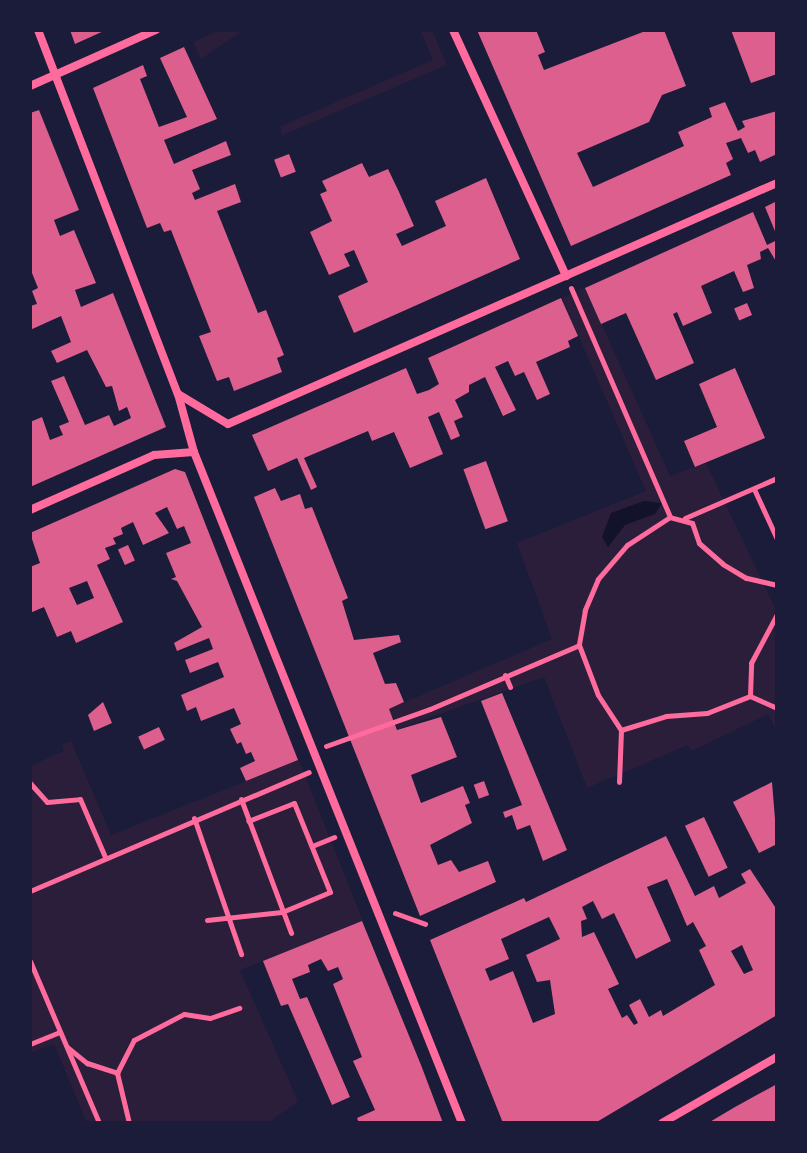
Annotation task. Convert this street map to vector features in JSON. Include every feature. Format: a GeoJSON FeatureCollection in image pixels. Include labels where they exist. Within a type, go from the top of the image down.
{"type":"FeatureCollection","features":[{"type":"Feature","properties":{"kind":"street"},"geometry":{"type":"LineString","coordinates":[[38,30],[178,394],[194,452],[462,1123]]}},
{"type":"Feature","properties":{"kind":"street"},"geometry":{"type":"LineString","coordinates":[[30,86],[156,30]]}},
{"type":"Feature","properties":{"kind":"street"},"geometry":{"type":"LineString","coordinates":[[453,30],[566,276]]}},
{"type":"Feature","properties":{"kind":"street"},"geometry":{"type":"LineString","coordinates":[[178,394],[228,424],[777,183]]}},
{"type":"Feature","properties":{"kind":"street"},"geometry":{"type":"LineString","coordinates":[[30,510],[154,455],[194,452]]}},
{"type":"Feature","properties":{"kind":"street"},"geometry":{"type":"LineString","coordinates":[[662,1123],[777,1057]]}},
{"type":"Feature","properties":{"kind":"path"},"geometry":{"type":"LineString","coordinates":[[566,276],[670,517]]}},
{"type":"Feature","properties":{"kind":"path"},"geometry":{"type":"LineString","coordinates":[[684,519],[777,478]]}},
{"type":"Feature","properties":{"kind":"path"},"geometry":{"type":"LineString","coordinates":[[754,489],[777,539]]}},
{"type":"Feature","properties":{"kind":"path"},"geometry":{"type":"LineString","coordinates":[[619,782],[621,730],[598,695],[579,645],[585,610],[598,579],[627,545],[670,517],[692,523],[699,543],[723,564],[746,578],[777,585]]}},
{"type":"Feature","properties":{"kind":"path"},"geometry":{"type":"LineString","coordinates":[[750,696],[751,663],[777,614]]}},
{"type":"Feature","properties":{"kind":"path"},"geometry":{"type":"LineString","coordinates":[[314,750],[430,709],[579,645]]}},
{"type":"Feature","properties":{"kind":"path"},"geometry":{"type":"LineString","coordinates":[[505,675],[510,687]]}},
{"type":"Feature","properties":{"kind":"path"},"geometry":{"type":"LineString","coordinates":[[621,730],[666,716],[707,713],[750,696],[777,708]]}},
{"type":"Feature","properties":{"kind":"path"},"geometry":{"type":"LineString","coordinates":[[30,891],[194,818],[320,767]]}},
{"type":"Feature","properties":{"kind":"path"},"geometry":{"type":"LineString","coordinates":[[30,783],[47,802],[80,799],[105,857]]}},
{"type":"Feature","properties":{"kind":"path"},"geometry":{"type":"LineString","coordinates":[[241,799],[291,933]]}},
{"type":"Feature","properties":{"kind":"path"},"geometry":{"type":"LineString","coordinates":[[207,920],[282,912],[330,892],[294,803],[248,821]]}},
{"type":"Feature","properties":{"kind":"path"},"geometry":{"type":"LineString","coordinates":[[194,818],[241,954]]}},
{"type":"Feature","properties":{"kind":"path"},"geometry":{"type":"LineString","coordinates":[[30,961],[99,1123]]}},
{"type":"Feature","properties":{"kind":"path"},"geometry":{"type":"LineString","coordinates":[[129,1123],[117,1073],[129,1047],[146,1030],[184,1014],[210,1018],[239,1008]]}},
{"type":"Feature","properties":{"kind":"path"},"geometry":{"type":"LineString","coordinates":[[30,1044],[60,1032]]}},
{"type":"Feature","properties":{"kind":"path"},"geometry":{"type":"LineString","coordinates":[[66,1046],[87,1063],[117,1073]]}},
{"type":"Feature","properties":{"kind":"shaded area"},"geometry":{"type":"Polygon","coordinates":[[[220,30],[244,30],[201,59],[193,42],[220,30]]]}},
{"type":"Feature","properties":{"kind":"shaded area"},"geometry":{"type":"Polygon","coordinates":[[[420,30],[432,30],[447,65],[281,136],[281,126],[433,60],[420,30]]]}},
{"type":"Feature","properties":{"kind":"shaded area"},"geometry":{"type":"Polygon","coordinates":[[[585,287],[670,476],[706,463],[777,612],[777,732],[768,714],[692,751],[688,745],[587,788],[544,677],[398,729],[389,709],[552,639],[517,543],[646,491],[562,298],[585,287]]]}},
{"type":"Feature","properties":{"kind":"shaded area"},"geometry":{"type":"Polygon","coordinates":[[[644,501],[662,503],[655,514],[625,525],[608,547],[602,537],[611,513],[644,501]]]}},
{"type":"Feature","properties":{"kind":"shaded area"},"geometry":{"type":"Polygon","coordinates":[[[71,741],[111,835],[299,760],[363,921],[240,970],[298,1101],[268,1123],[87,1123],[54,1044],[30,1053],[30,766],[64,751],[62,744],[71,741]]]}},
{"type":"Feature","properties":{"kind":"building"},"geometry":{"type":"Polygon","coordinates":[[[70,30],[106,30],[75,44],[70,30]]]}},
{"type":"Feature","properties":{"kind":"building"},"geometry":{"type":"Polygon","coordinates":[[[477,30],[536,30],[545,52],[538,55],[544,70],[648,30],[664,30],[686,86],[662,95],[649,122],[577,153],[593,187],[684,146],[678,132],[712,117],[709,108],[725,102],[738,131],[745,127],[742,121],[777,111],[777,154],[760,162],[755,150],[748,153],[741,138],[726,143],[733,159],[726,163],[731,175],[571,246],[477,30]]]}},
{"type":"Feature","properties":{"kind":"building"},"geometry":{"type":"Polygon","coordinates":[[[731,30],[777,30],[777,74],[751,83],[731,30]]]}},
{"type":"Feature","properties":{"kind":"building"},"geometry":{"type":"Polygon","coordinates":[[[184,47],[217,119],[164,140],[174,164],[226,141],[231,155],[192,170],[200,189],[192,193],[195,200],[235,184],[241,202],[217,211],[258,313],[266,310],[284,355],[277,358],[282,372],[234,391],[229,377],[217,381],[199,336],[211,332],[171,230],[164,232],[160,223],[147,228],[93,88],[143,65],[147,76],[140,79],[159,127],[187,117],[160,58],[184,47]]]}},
{"type":"Feature","properties":{"kind":"building"},"geometry":{"type":"Polygon","coordinates":[[[39,110],[79,210],[54,220],[60,236],[74,230],[96,283],[75,290],[81,307],[113,293],[166,427],[30,487],[30,422],[42,417],[50,440],[63,435],[59,426],[69,422],[51,381],[64,376],[85,425],[109,415],[114,426],[131,418],[127,407],[119,411],[112,386],[106,387],[87,350],[57,363],[51,351],[71,342],[61,316],[30,330],[30,306],[37,304],[32,291],[38,288],[30,268],[30,113],[39,110]]]}},
{"type":"Feature","properties":{"kind":"building"},"geometry":{"type":"Polygon","coordinates":[[[289,154],[296,172],[281,177],[274,160],[289,154]]]}},
{"type":"Feature","properties":{"kind":"building"},"geometry":{"type":"Polygon","coordinates":[[[362,163],[369,177],[388,169],[414,226],[396,234],[402,246],[446,226],[435,201],[486,178],[520,259],[354,333],[338,296],[368,282],[354,250],[344,254],[350,266],[329,275],[310,232],[332,221],[320,194],[327,191],[322,181],[362,163]]]}},
{"type":"Feature","properties":{"kind":"building"},"geometry":{"type":"Polygon","coordinates":[[[777,201],[777,236],[765,207],[777,201]]]}},
{"type":"Feature","properties":{"kind":"building"},"geometry":{"type":"Polygon","coordinates":[[[753,212],[767,245],[777,240],[777,263],[768,248],[760,252],[761,259],[747,265],[754,288],[743,292],[734,271],[701,286],[712,313],[683,326],[677,312],[673,314],[694,363],[656,380],[626,313],[601,324],[585,288],[753,212]]]}},
{"type":"Feature","properties":{"kind":"building"},"geometry":{"type":"Polygon","coordinates":[[[561,298],[578,336],[568,341],[570,347],[536,362],[550,394],[537,400],[524,372],[515,376],[508,361],[495,367],[516,410],[503,416],[485,377],[469,385],[469,392],[455,400],[463,417],[454,421],[460,436],[451,440],[439,412],[428,417],[443,454],[410,468],[394,432],[372,441],[368,431],[304,458],[317,487],[311,490],[297,458],[268,471],[252,435],[406,368],[417,394],[429,390],[439,384],[428,358],[561,298]]]}},
{"type":"Feature","properties":{"kind":"building"},"geometry":{"type":"Polygon","coordinates":[[[747,303],[752,315],[739,320],[734,308],[747,303]]]}},
{"type":"Feature","properties":{"kind":"building"},"geometry":{"type":"Polygon","coordinates":[[[735,368],[765,438],[695,467],[684,441],[717,427],[699,384],[735,368]]]}},
{"type":"Feature","properties":{"kind":"building"},"geometry":{"type":"Polygon","coordinates":[[[486,461],[508,521],[485,529],[463,469],[486,461]]]}},
{"type":"Feature","properties":{"kind":"building"},"geometry":{"type":"Polygon","coordinates":[[[175,469],[185,472],[298,760],[246,781],[240,768],[255,761],[251,752],[246,754],[241,742],[237,744],[230,729],[241,724],[234,708],[201,721],[196,707],[187,711],[181,695],[224,677],[218,662],[190,673],[185,660],[213,649],[209,638],[177,651],[174,643],[202,627],[177,581],[171,579],[176,577],[166,553],[191,543],[184,526],[177,529],[167,507],[155,513],[169,533],[143,545],[133,522],[121,528],[123,534],[113,538],[116,544],[105,548],[110,559],[97,565],[123,622],[76,643],[71,631],[57,637],[44,607],[30,613],[30,567],[40,563],[30,533],[175,469]],[[87,581],[69,588],[77,605],[94,598],[87,581]]]}},
{"type":"Feature","properties":{"kind":"building"},"geometry":{"type":"Polygon","coordinates":[[[275,488],[281,501],[300,494],[305,509],[312,507],[348,598],[342,601],[354,640],[399,635],[401,642],[373,653],[385,684],[396,683],[404,702],[389,709],[397,730],[441,717],[457,757],[411,775],[421,803],[463,786],[470,803],[465,805],[472,823],[430,845],[438,865],[451,860],[459,872],[488,861],[496,882],[420,916],[254,497],[275,488]]]}},
{"type":"Feature","properties":{"kind":"building"},"geometry":{"type":"Polygon","coordinates":[[[128,545],[135,561],[125,565],[118,549],[128,545]]]}},
{"type":"Feature","properties":{"kind":"building"},"geometry":{"type":"Polygon","coordinates":[[[502,693],[567,850],[543,861],[530,825],[517,830],[512,815],[505,818],[503,812],[522,805],[481,701],[502,693]]]}},
{"type":"Feature","properties":{"kind":"building"},"geometry":{"type":"Polygon","coordinates":[[[103,702],[112,723],[94,731],[88,715],[103,702]]]}},
{"type":"Feature","properties":{"kind":"building"},"geometry":{"type":"Polygon","coordinates":[[[159,727],[165,740],[144,749],[138,737],[159,727]]]}},
{"type":"Feature","properties":{"kind":"building"},"geometry":{"type":"Polygon","coordinates":[[[484,781],[489,795],[479,799],[474,785],[484,781]]]}},
{"type":"Feature","properties":{"kind":"building"},"geometry":{"type":"Polygon","coordinates":[[[772,782],[777,844],[759,853],[733,802],[772,782]]]}},
{"type":"Feature","properties":{"kind":"building"},"geometry":{"type":"Polygon","coordinates":[[[704,817],[728,868],[709,877],[685,826],[704,817]]]}},
{"type":"Feature","properties":{"kind":"building"},"geometry":{"type":"Polygon","coordinates":[[[666,836],[695,896],[714,886],[719,898],[746,883],[741,874],[750,869],[777,910],[777,1015],[595,1123],[503,1123],[430,940],[524,898],[526,902],[666,836]],[[667,879],[647,887],[671,941],[636,959],[614,913],[602,919],[593,901],[582,907],[587,919],[581,921],[582,937],[594,932],[619,984],[608,989],[622,1018],[627,1015],[634,1025],[638,1023],[629,1005],[640,999],[649,1017],[661,1010],[663,1016],[715,985],[699,950],[706,946],[693,922],[687,926],[667,879]],[[549,917],[501,939],[509,959],[485,969],[490,981],[513,971],[533,1023],[555,1014],[550,980],[537,982],[526,955],[560,939],[549,917]],[[742,945],[731,951],[744,974],[753,970],[742,945]]]}},
{"type":"Feature","properties":{"kind":"building"},"geometry":{"type":"Polygon","coordinates":[[[362,921],[443,1123],[359,1123],[357,1118],[375,1110],[353,1061],[362,1057],[333,984],[343,979],[338,967],[328,971],[321,959],[308,965],[310,972],[292,979],[300,999],[307,997],[350,1097],[332,1105],[288,1004],[281,1006],[263,961],[362,921]]]}},
{"type":"Feature","properties":{"kind":"building"},"geometry":{"type":"Polygon","coordinates":[[[777,1084],[777,1123],[708,1123],[735,1107],[777,1084]]]}}]}
